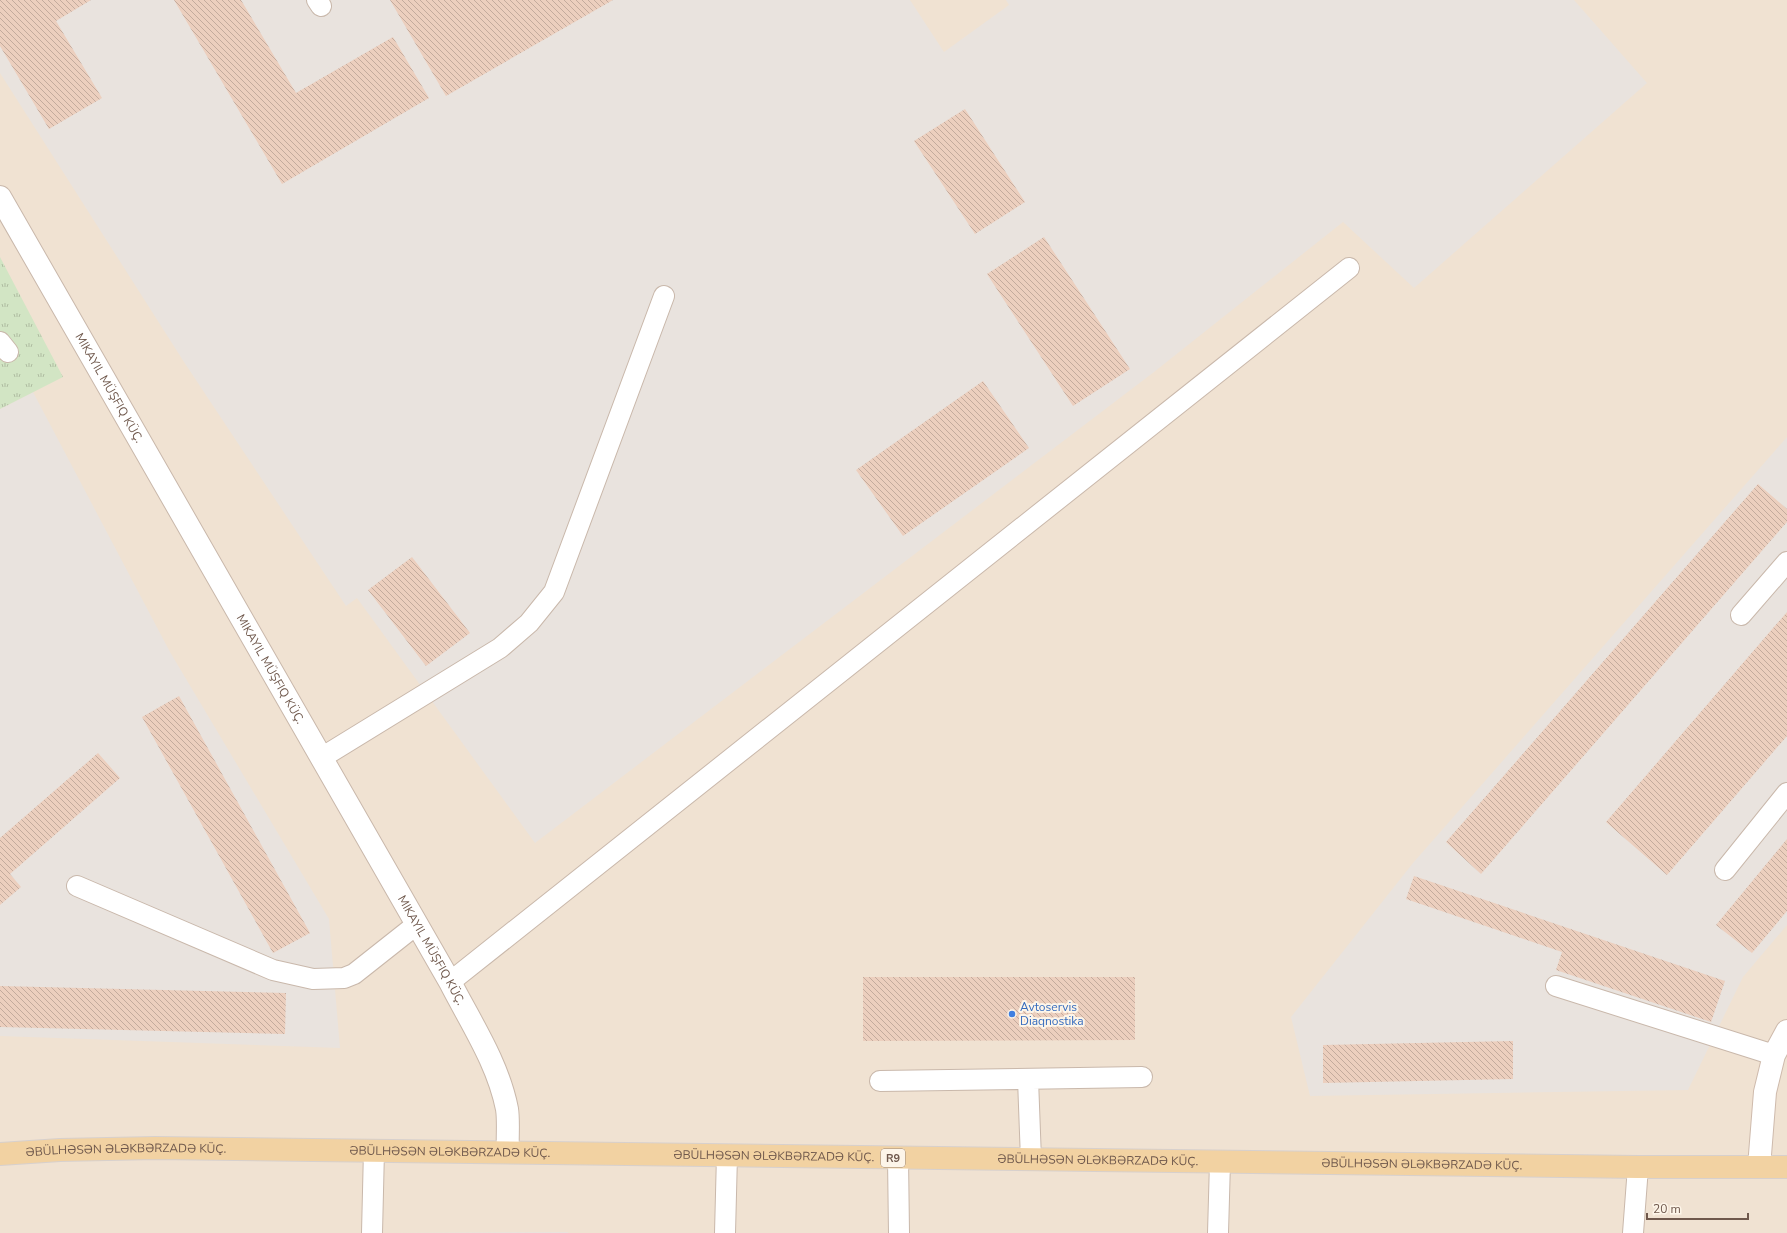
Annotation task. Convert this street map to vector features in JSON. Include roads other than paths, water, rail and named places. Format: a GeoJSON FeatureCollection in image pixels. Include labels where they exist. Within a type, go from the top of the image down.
{"type":"FeatureCollection","features":[{"type":"Feature","properties":{"kind":"main road","name":"ƏBÜLHƏSƏN ƏLƏKBƏRZADƏ KÜÇ."},"geometry":{"type":"LineString","coordinates":[[0,1154],[60,1150],[155,1148],[1031,1160],[1638,1167],[1787,1167]]}},
{"type":"Feature","properties":{"kind":"street"},"geometry":{"type":"LineString","coordinates":[[0,198],[450,982],[500,1079],[507,1110],[508,1152]]}},
{"type":"Feature","properties":{"kind":"street"},"geometry":{"type":"LineString","coordinates":[[1759,1167],[1765,1092],[1774,1055],[1787,1030]]}},
{"type":"Feature","properties":{"kind":"lane"},"geometry":{"type":"LineString","coordinates":[[450,982],[1350,268]]}},
{"type":"Feature","properties":{"kind":"lane"},"geometry":{"type":"LineString","coordinates":[[321,758],[500,648],[529,623],[554,592],[664,296]]}},
{"type":"Feature","properties":{"kind":"lane"},"geometry":{"type":"LineString","coordinates":[[1741,615],[1787,562]]}},
{"type":"Feature","properties":{"kind":"lane"},"geometry":{"type":"LineString","coordinates":[[1725,870],[1787,793]]}},
{"type":"Feature","properties":{"kind":"lane"},"geometry":{"type":"LineString","coordinates":[[77,886],[273,970],[313,979],[344,978],[354,974],[416,925]]}},
{"type":"Feature","properties":{"kind":"lane"},"geometry":{"type":"LineString","coordinates":[[1556,986],[1774,1055]]}},
{"type":"Feature","properties":{"kind":"lane"},"geometry":{"type":"LineString","coordinates":[[880,1081],[1142,1077]]}},
{"type":"Feature","properties":{"kind":"lane"},"geometry":{"type":"LineString","coordinates":[[1028,1079],[1031,1160]]}},
{"type":"Feature","properties":{"kind":"lane"},"geometry":{"type":"LineString","coordinates":[[372,1233],[374,1150]]}},
{"type":"Feature","properties":{"kind":"lane"},"geometry":{"type":"LineString","coordinates":[[726,1233],[727,1155]]}},
{"type":"Feature","properties":{"kind":"lane"},"geometry":{"type":"LineString","coordinates":[[898,1158],[899,1233]]}},
{"type":"Feature","properties":{"kind":"lane"},"geometry":{"type":"LineString","coordinates":[[1218,1233],[1220,1162]]}},
{"type":"Feature","properties":{"kind":"lane"},"geometry":{"type":"LineString","coordinates":[[1632,1233],[1638,1167]]}},
{"type":"Feature","properties":{"kind":"place","name":"Avtoservis Diaqnostika"},"geometry":{"type":"Point","coordinates":[1012,1014]}}]}
